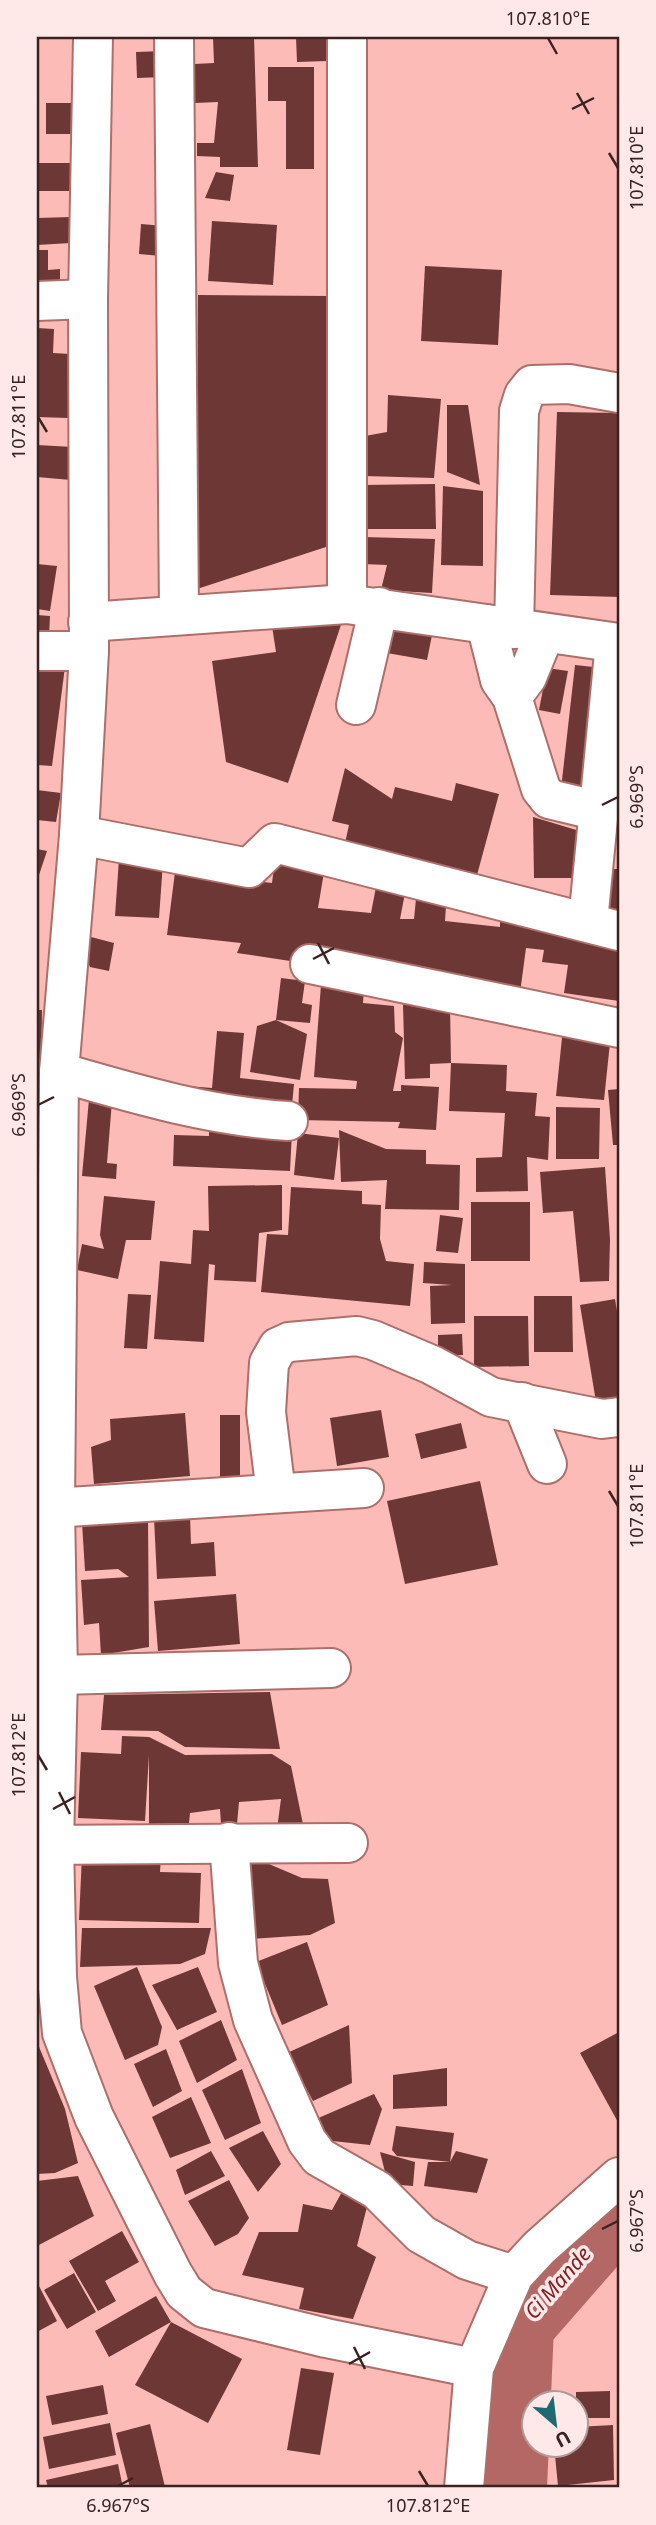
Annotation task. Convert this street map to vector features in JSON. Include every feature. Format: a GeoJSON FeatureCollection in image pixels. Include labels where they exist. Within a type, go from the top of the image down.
{"type":"FeatureCollection","features":[{"type":"Feature","properties":{"kind":"street"},"geometry":{"type":"LineString","coordinates":[[93,37],[88,299],[89,636],[79,835],[51,985],[59,1072],[47,1154],[46,1509],[58,1675],[45,1846],[62,2033],[94,2117],[184,2292],[204,2308],[326,2338],[474,2368]]}},
{"type":"Feature","properties":{"kind":"street"},"geometry":{"type":"LineString","coordinates":[[174,37],[178,613]]}},
{"type":"Feature","properties":{"kind":"street"},"geometry":{"type":"LineString","coordinates":[[347,37],[363,605],[356,705]]}},
{"type":"Feature","properties":{"kind":"street"},"geometry":{"type":"LineString","coordinates":[[37,301],[88,299]]}},
{"type":"Feature","properties":{"kind":"street"},"geometry":{"type":"LineString","coordinates":[[512,697],[522,687],[515,629],[519,411],[524,395],[532,386],[569,384],[619,393]]}},
{"type":"Feature","properties":{"kind":"street"},"geometry":{"type":"LineString","coordinates":[[37,651],[178,613],[363,605],[617,643],[598,811],[604,926],[275,843],[249,868],[79,835]]}},
{"type":"Feature","properties":{"kind":"street"},"geometry":{"type":"LineString","coordinates":[[515,629],[500,680],[512,697],[541,789],[549,799],[598,811]]}},
{"type":"Feature","properties":{"kind":"street"},"geometry":{"type":"LineString","coordinates":[[310,964],[619,1028]]}},
{"type":"Feature","properties":{"kind":"street"},"geometry":{"type":"LineString","coordinates":[[59,1072],[160,1101],[240,1118],[288,1121]]}},
{"type":"Feature","properties":{"kind":"street"},"geometry":{"type":"LineString","coordinates":[[276,1493],[266,1412],[269,1363],[278,1347],[289,1342],[357,1336],[373,1339],[432,1365],[491,1397],[602,1419],[619,1418]]}},
{"type":"Feature","properties":{"kind":"street"},"geometry":{"type":"LineString","coordinates":[[522,1402],[547,1464]]}},
{"type":"Feature","properties":{"kind":"street"},"geometry":{"type":"LineString","coordinates":[[46,1509],[365,1488]]}},
{"type":"Feature","properties":{"kind":"street"},"geometry":{"type":"LineString","coordinates":[[58,1675],[331,1668]]}},
{"type":"Feature","properties":{"kind":"street"},"geometry":{"type":"LineString","coordinates":[[45,1846],[229,1842],[348,1843]]}},
{"type":"Feature","properties":{"kind":"street"},"geometry":{"type":"LineString","coordinates":[[229,1842],[238,1963],[250,2008],[307,2141],[319,2157],[377,2190],[421,2234],[467,2260],[514,2275]]}},
{"type":"Feature","properties":{"kind":"street"},"geometry":{"type":"LineString","coordinates":[[464,2488],[474,2368],[514,2275],[539,2248],[619,2177]]}},
{"type":"Feature","properties":{"kind":"building"},"geometry":{"type":"Polygon","coordinates":[[[213,37],[254,37],[258,167],[220,167],[220,157],[197,156],[197,143],[214,143],[218,102],[195,103],[194,64],[214,63],[213,37]]]}},
{"type":"Feature","properties":{"kind":"building"},"geometry":{"type":"Polygon","coordinates":[[[296,37],[327,37],[327,61],[297,62],[296,37]]]}},
{"type":"Feature","properties":{"kind":"building"},"geometry":{"type":"Polygon","coordinates":[[[164,51],[164,77],[137,78],[136,52],[164,51]]]}},
{"type":"Feature","properties":{"kind":"building"},"geometry":{"type":"Polygon","coordinates":[[[268,67],[314,67],[314,169],[286,169],[286,101],[268,101],[268,67]]]}},
{"type":"Feature","properties":{"kind":"building"},"geometry":{"type":"Polygon","coordinates":[[[46,103],[75,103],[75,134],[46,134],[46,103]]]}},
{"type":"Feature","properties":{"kind":"building"},"geometry":{"type":"Polygon","coordinates":[[[37,163],[72,163],[72,191],[37,191],[37,163]]]}},
{"type":"Feature","properties":{"kind":"building"},"geometry":{"type":"Polygon","coordinates":[[[216,172],[234,175],[230,201],[205,198],[216,172]]]}},
{"type":"Feature","properties":{"kind":"building"},"geometry":{"type":"Polygon","coordinates":[[[71,217],[71,243],[37,245],[37,218],[71,217]]]}},
{"type":"Feature","properties":{"kind":"building"},"geometry":{"type":"Polygon","coordinates":[[[212,221],[277,225],[273,285],[208,281],[212,221]]]}},
{"type":"Feature","properties":{"kind":"building"},"geometry":{"type":"Polygon","coordinates":[[[141,224],[164,226],[161,256],[139,254],[141,224]]]}},
{"type":"Feature","properties":{"kind":"building"},"geometry":{"type":"Polygon","coordinates":[[[37,250],[48,250],[48,270],[60,269],[60,290],[37,290],[37,250]]]}},
{"type":"Feature","properties":{"kind":"building"},"geometry":{"type":"Polygon","coordinates":[[[425,266],[502,270],[498,345],[421,341],[425,266]]]}},
{"type":"Feature","properties":{"kind":"building"},"geometry":{"type":"Polygon","coordinates":[[[198,295],[333,296],[329,546],[197,589],[198,295]]]}},
{"type":"Feature","properties":{"kind":"building"},"geometry":{"type":"Polygon","coordinates":[[[37,328],[54,329],[53,353],[70,354],[68,418],[37,417],[37,328]]]}},
{"type":"Feature","properties":{"kind":"building"},"geometry":{"type":"Polygon","coordinates":[[[388,395],[441,399],[434,478],[364,476],[365,436],[387,432],[388,395]]]}},
{"type":"Feature","properties":{"kind":"building"},"geometry":{"type":"Polygon","coordinates":[[[447,405],[468,405],[480,485],[447,472],[447,405]]]}},
{"type":"Feature","properties":{"kind":"building"},"geometry":{"type":"Polygon","coordinates":[[[557,412],[619,413],[619,597],[550,595],[557,412]]]}},
{"type":"Feature","properties":{"kind":"building"},"geometry":{"type":"Polygon","coordinates":[[[37,445],[73,447],[71,480],[37,477],[37,445]]]}},
{"type":"Feature","properties":{"kind":"building"},"geometry":{"type":"Polygon","coordinates":[[[435,484],[436,529],[362,529],[362,485],[435,484]]]}},
{"type":"Feature","properties":{"kind":"building"},"geometry":{"type":"Polygon","coordinates":[[[443,486],[483,491],[483,566],[441,565],[443,486]]]}},
{"type":"Feature","properties":{"kind":"building"},"geometry":{"type":"Polygon","coordinates":[[[364,537],[435,539],[432,593],[381,590],[387,565],[363,564],[364,537]]]}},
{"type":"Feature","properties":{"kind":"building"},"geometry":{"type":"Polygon","coordinates":[[[37,564],[57,566],[50,611],[37,609],[37,564]]]}},
{"type":"Feature","properties":{"kind":"building"},"geometry":{"type":"Polygon","coordinates":[[[37,615],[50,616],[49,637],[37,637],[37,615]]]}},
{"type":"Feature","properties":{"kind":"building"},"geometry":{"type":"Polygon","coordinates":[[[344,616],[288,783],[226,762],[212,661],[276,652],[272,626],[344,616]]]}},
{"type":"Feature","properties":{"kind":"building"},"geometry":{"type":"Polygon","coordinates":[[[393,618],[434,625],[427,660],[387,653],[393,618]]]}},
{"type":"Feature","properties":{"kind":"building"},"geometry":{"type":"Polygon","coordinates":[[[575,665],[603,668],[588,792],[561,789],[575,665]]]}},
{"type":"Feature","properties":{"kind":"building"},"geometry":{"type":"Polygon","coordinates":[[[37,666],[65,667],[52,766],[37,765],[37,666]]]}},
{"type":"Feature","properties":{"kind":"building"},"geometry":{"type":"Polygon","coordinates":[[[547,668],[568,671],[560,714],[539,710],[547,668]]]}},
{"type":"Feature","properties":{"kind":"building"},"geometry":{"type":"Polygon","coordinates":[[[345,768],[392,799],[395,787],[452,801],[456,783],[499,794],[477,875],[345,843],[349,825],[332,821],[345,768]]]}},
{"type":"Feature","properties":{"kind":"building"},"geometry":{"type":"Polygon","coordinates":[[[37,790],[61,793],[56,822],[37,820],[37,790]]]}},
{"type":"Feature","properties":{"kind":"building"},"geometry":{"type":"Polygon","coordinates":[[[533,817],[583,832],[584,878],[534,878],[533,817]]]}},
{"type":"Feature","properties":{"kind":"building"},"geometry":{"type":"Polygon","coordinates":[[[37,849],[47,851],[37,881],[37,849]]]}},
{"type":"Feature","properties":{"kind":"building"},"geometry":{"type":"Polygon","coordinates":[[[276,852],[326,860],[318,908],[371,913],[377,882],[406,888],[400,919],[414,919],[417,889],[447,891],[445,921],[500,927],[500,921],[619,936],[619,1001],[564,993],[568,965],[542,962],[544,950],[526,948],[520,993],[462,980],[464,975],[310,964],[237,953],[241,943],[167,935],[175,872],[272,883],[276,852]]]}},
{"type":"Feature","properties":{"kind":"building"},"geometry":{"type":"Polygon","coordinates":[[[119,859],[163,862],[159,918],[115,916],[119,859]]]}},
{"type":"Feature","properties":{"kind":"building"},"geometry":{"type":"Polygon","coordinates":[[[609,869],[619,869],[619,918],[605,917],[609,869]]]}},
{"type":"Feature","properties":{"kind":"building"},"geometry":{"type":"Polygon","coordinates":[[[91,937],[114,943],[109,971],[90,967],[84,953],[91,937]]]}},
{"type":"Feature","properties":{"kind":"building"},"geometry":{"type":"Polygon","coordinates":[[[281,978],[305,981],[302,1003],[312,1005],[310,1023],[276,1020],[281,978]]]}},
{"type":"Feature","properties":{"kind":"building"},"geometry":{"type":"Polygon","coordinates":[[[321,985],[364,989],[363,1003],[394,1006],[395,1032],[403,1038],[393,1091],[401,1091],[401,1085],[439,1087],[436,1130],[398,1128],[400,1122],[298,1120],[299,1088],[356,1089],[357,1081],[314,1077],[321,985]]]}},
{"type":"Feature","properties":{"kind":"building"},"geometry":{"type":"Polygon","coordinates":[[[403,1005],[450,1005],[451,1063],[430,1064],[430,1078],[405,1079],[403,1005]]]}},
{"type":"Feature","properties":{"kind":"building"},"geometry":{"type":"Polygon","coordinates":[[[37,1010],[42,1010],[41,1078],[37,1078],[37,1010]]]}},
{"type":"Feature","properties":{"kind":"building"},"geometry":{"type":"Polygon","coordinates":[[[276,1020],[307,1034],[300,1080],[250,1072],[257,1026],[276,1020]]]}},
{"type":"Feature","properties":{"kind":"building"},"geometry":{"type":"Polygon","coordinates":[[[563,1028],[611,1033],[604,1100],[556,1096],[563,1028]]]}},
{"type":"Feature","properties":{"kind":"building"},"geometry":{"type":"Polygon","coordinates":[[[217,1031],[244,1033],[240,1078],[294,1084],[291,1116],[175,1085],[212,1088],[217,1031]]]}},
{"type":"Feature","properties":{"kind":"building"},"geometry":{"type":"Polygon","coordinates":[[[451,1063],[507,1065],[506,1091],[537,1093],[535,1116],[550,1117],[548,1160],[527,1157],[528,1191],[476,1192],[476,1158],[502,1157],[505,1113],[449,1111],[451,1063]]]}},
{"type":"Feature","properties":{"kind":"building"},"geometry":{"type":"Polygon","coordinates":[[[619,1089],[619,1145],[613,1145],[608,1090],[619,1089]]]}},
{"type":"Feature","properties":{"kind":"building"},"geometry":{"type":"Polygon","coordinates":[[[89,1099],[112,1101],[107,1163],[117,1164],[116,1179],[82,1176],[89,1099]]]}},
{"type":"Feature","properties":{"kind":"building"},"geometry":{"type":"Polygon","coordinates":[[[556,1107],[600,1108],[599,1159],[556,1159],[556,1107]]]}},
{"type":"Feature","properties":{"kind":"building"},"geometry":{"type":"Polygon","coordinates":[[[209,1128],[292,1131],[290,1171],[173,1166],[174,1135],[209,1136],[209,1128]]]}},
{"type":"Feature","properties":{"kind":"building"},"geometry":{"type":"Polygon","coordinates":[[[339,1130],[386,1149],[426,1150],[426,1164],[460,1165],[459,1210],[385,1209],[387,1180],[341,1182],[339,1130]]]}},
{"type":"Feature","properties":{"kind":"building"},"geometry":{"type":"Polygon","coordinates":[[[298,1133],[339,1138],[334,1180],[294,1175],[298,1133]]]}},
{"type":"Feature","properties":{"kind":"building"},"geometry":{"type":"Polygon","coordinates":[[[605,1167],[610,1239],[609,1281],[580,1282],[573,1211],[543,1213],[540,1172],[605,1167]]]}},
{"type":"Feature","properties":{"kind":"building"},"geometry":{"type":"Polygon","coordinates":[[[282,1185],[282,1230],[259,1233],[256,1282],[214,1280],[215,1265],[209,1264],[204,1342],[154,1339],[160,1261],[191,1264],[193,1230],[209,1231],[208,1186],[282,1185]]]}},
{"type":"Feature","properties":{"kind":"building"},"geometry":{"type":"Polygon","coordinates":[[[291,1187],[362,1191],[362,1204],[381,1205],[380,1239],[386,1261],[414,1264],[410,1306],[261,1292],[267,1234],[288,1235],[291,1187]]]}},
{"type":"Feature","properties":{"kind":"building"},"geometry":{"type":"Polygon","coordinates":[[[104,1196],[155,1201],[151,1240],[126,1240],[118,1279],[77,1270],[82,1244],[104,1249],[100,1235],[104,1196]]]}},
{"type":"Feature","properties":{"kind":"building"},"geometry":{"type":"Polygon","coordinates":[[[471,1202],[530,1202],[530,1261],[471,1261],[471,1202]]]}},
{"type":"Feature","properties":{"kind":"building"},"geometry":{"type":"Polygon","coordinates":[[[440,1215],[463,1218],[458,1253],[436,1251],[440,1215]]]}},
{"type":"Feature","properties":{"kind":"building"},"geometry":{"type":"Polygon","coordinates":[[[424,1262],[465,1264],[465,1323],[431,1324],[430,1286],[452,1285],[423,1283],[424,1262]]]}},
{"type":"Feature","properties":{"kind":"building"},"geometry":{"type":"Polygon","coordinates":[[[128,1294],[151,1295],[147,1349],[124,1348],[128,1294]]]}},
{"type":"Feature","properties":{"kind":"building"},"geometry":{"type":"Polygon","coordinates":[[[534,1296],[572,1296],[573,1352],[534,1352],[534,1296]]]}},
{"type":"Feature","properties":{"kind":"building"},"geometry":{"type":"Polygon","coordinates":[[[615,1299],[619,1323],[619,1410],[598,1414],[580,1305],[615,1299]]]}},
{"type":"Feature","properties":{"kind":"building"},"geometry":{"type":"Polygon","coordinates":[[[474,1316],[528,1316],[529,1366],[474,1367],[474,1316]]]}},
{"type":"Feature","properties":{"kind":"building"},"geometry":{"type":"Polygon","coordinates":[[[462,1334],[463,1355],[438,1356],[438,1335],[462,1334]]]}},
{"type":"Feature","properties":{"kind":"building"},"geometry":{"type":"Polygon","coordinates":[[[381,1410],[389,1457],[337,1466],[330,1418],[381,1410]]]}},
{"type":"Feature","properties":{"kind":"building"},"geometry":{"type":"Polygon","coordinates":[[[185,1413],[190,1476],[94,1484],[91,1447],[111,1440],[110,1419],[185,1413]]]}},
{"type":"Feature","properties":{"kind":"building"},"geometry":{"type":"Polygon","coordinates":[[[220,1415],[240,1415],[240,1479],[220,1479],[220,1415]]]}},
{"type":"Feature","properties":{"kind":"building"},"geometry":{"type":"Polygon","coordinates":[[[461,1423],[467,1448],[421,1459],[415,1434],[461,1423]]]}},
{"type":"Feature","properties":{"kind":"building"},"geometry":{"type":"Polygon","coordinates":[[[480,1481],[498,1565],[405,1584],[387,1501],[480,1481]]]}},
{"type":"Feature","properties":{"kind":"building"},"geometry":{"type":"Polygon","coordinates":[[[190,1516],[191,1544],[214,1542],[216,1576],[157,1579],[154,1518],[190,1516]]]}},
{"type":"Feature","properties":{"kind":"building"},"geometry":{"type":"Polygon","coordinates":[[[148,1521],[149,1647],[101,1655],[99,1623],[84,1625],[81,1580],[129,1577],[118,1569],[85,1571],[82,1523],[148,1521]]]}},
{"type":"Feature","properties":{"kind":"building"},"geometry":{"type":"Polygon","coordinates":[[[236,1594],[240,1644],[158,1651],[154,1601],[236,1594]]]}},
{"type":"Feature","properties":{"kind":"building"},"geometry":{"type":"Polygon","coordinates":[[[270,1692],[280,1749],[185,1747],[158,1731],[101,1730],[104,1695],[270,1692]]]}},
{"type":"Feature","properties":{"kind":"building"},"geometry":{"type":"Polygon","coordinates":[[[122,1736],[149,1737],[185,1755],[272,1754],[291,1766],[304,1829],[277,1829],[281,1799],[239,1802],[237,1824],[221,1824],[220,1809],[190,1813],[189,1823],[149,1824],[149,1755],[145,1821],[78,1818],[81,1752],[121,1754],[122,1736]]]}},
{"type":"Feature","properties":{"kind":"building"},"geometry":{"type":"Polygon","coordinates":[[[82,1855],[161,1857],[160,1872],[201,1873],[199,1923],[79,1920],[82,1855]]]}},
{"type":"Feature","properties":{"kind":"building"},"geometry":{"type":"Polygon","coordinates":[[[250,1856],[302,1878],[328,1879],[335,1923],[310,1935],[251,1939],[250,1856]]]}},
{"type":"Feature","properties":{"kind":"building"},"geometry":{"type":"Polygon","coordinates":[[[82,1928],[211,1928],[205,1954],[180,1964],[80,1967],[82,1928]]]}},
{"type":"Feature","properties":{"kind":"building"},"geometry":{"type":"Polygon","coordinates":[[[307,1942],[328,2005],[282,2025],[256,1962],[307,1942]]]}},
{"type":"Feature","properties":{"kind":"building"},"geometry":{"type":"Polygon","coordinates":[[[137,1967],[162,2027],[158,2045],[125,2060],[94,1986],[137,1967]]]}},
{"type":"Feature","properties":{"kind":"building"},"geometry":{"type":"Polygon","coordinates":[[[198,1967],[217,2012],[177,2030],[152,1985],[198,1967]]]}},
{"type":"Feature","properties":{"kind":"building"},"geometry":{"type":"Polygon","coordinates":[[[221,2020],[237,2060],[197,2083],[179,2041],[221,2020]]]}},
{"type":"Feature","properties":{"kind":"building"},"geometry":{"type":"Polygon","coordinates":[[[349,2025],[352,2083],[313,2101],[287,2053],[349,2025]]]}},
{"type":"Feature","properties":{"kind":"building"},"geometry":{"type":"Polygon","coordinates":[[[619,2032],[619,2124],[580,2053],[619,2032]]]}},
{"type":"Feature","properties":{"kind":"building"},"geometry":{"type":"Polygon","coordinates":[[[37,2042],[65,2109],[78,2163],[55,2173],[37,2174],[37,2042]]]}},
{"type":"Feature","properties":{"kind":"building"},"geometry":{"type":"Polygon","coordinates":[[[166,2049],[182,2091],[153,2107],[134,2064],[166,2049]]]}},
{"type":"Feature","properties":{"kind":"building"},"geometry":{"type":"Polygon","coordinates":[[[447,2068],[447,2106],[393,2109],[393,2075],[447,2068]]]}},
{"type":"Feature","properties":{"kind":"building"},"geometry":{"type":"Polygon","coordinates":[[[242,2069],[261,2123],[225,2140],[202,2090],[242,2069]]]}},
{"type":"Feature","properties":{"kind":"building"},"geometry":{"type":"Polygon","coordinates":[[[374,2094],[382,2109],[370,2145],[323,2140],[316,2119],[374,2094]]]}},
{"type":"Feature","properties":{"kind":"building"},"geometry":{"type":"Polygon","coordinates":[[[191,2097],[211,2143],[170,2158],[152,2117],[191,2097]]]}},
{"type":"Feature","properties":{"kind":"building"},"geometry":{"type":"Polygon","coordinates":[[[396,2126],[454,2133],[450,2162],[397,2156],[392,2150],[396,2126]]]}},
{"type":"Feature","properties":{"kind":"building"},"geometry":{"type":"Polygon","coordinates":[[[263,2131],[281,2164],[258,2192],[229,2148],[263,2131]]]}},
{"type":"Feature","properties":{"kind":"building"},"geometry":{"type":"Polygon","coordinates":[[[211,2151],[225,2176],[185,2195],[176,2170],[211,2151]]]}},
{"type":"Feature","properties":{"kind":"building"},"geometry":{"type":"Polygon","coordinates":[[[456,2151],[488,2159],[477,2193],[424,2186],[428,2162],[450,2162],[456,2151]]]}},
{"type":"Feature","properties":{"kind":"building"},"geometry":{"type":"Polygon","coordinates":[[[380,2152],[415,2162],[413,2186],[388,2184],[380,2152]]]}},
{"type":"Feature","properties":{"kind":"building"},"geometry":{"type":"Polygon","coordinates":[[[78,2176],[94,2216],[37,2246],[37,2181],[78,2176]]]}},
{"type":"Feature","properties":{"kind":"building"},"geometry":{"type":"Polygon","coordinates":[[[229,2180],[249,2218],[238,2234],[215,2246],[188,2201],[229,2180]]]}},
{"type":"Feature","properties":{"kind":"building"},"geometry":{"type":"Polygon","coordinates":[[[343,2190],[369,2199],[357,2246],[376,2257],[353,2319],[299,2309],[304,2288],[242,2275],[259,2232],[298,2232],[303,2204],[332,2210],[343,2190]]]}},
{"type":"Feature","properties":{"kind":"building"},"geometry":{"type":"Polygon","coordinates":[[[122,2231],[139,2262],[105,2281],[116,2301],[98,2311],[69,2261],[122,2231]]]}},
{"type":"Feature","properties":{"kind":"building"},"geometry":{"type":"Polygon","coordinates":[[[74,2273],[96,2312],[67,2329],[44,2290],[74,2273]]]}},
{"type":"Feature","properties":{"kind":"building"},"geometry":{"type":"Polygon","coordinates":[[[39,2286],[57,2321],[37,2332],[37,2287],[39,2286]]]}},
{"type":"Feature","properties":{"kind":"building"},"geometry":{"type":"Polygon","coordinates":[[[156,2296],[171,2322],[109,2357],[95,2331],[156,2296]]]}},
{"type":"Feature","properties":{"kind":"building"},"geometry":{"type":"Polygon","coordinates":[[[171,2322],[242,2359],[208,2423],[135,2385],[171,2322]]]}},
{"type":"Feature","properties":{"kind":"building"},"geometry":{"type":"Polygon","coordinates":[[[301,2368],[334,2373],[320,2455],[287,2450],[301,2368]]]}},
{"type":"Feature","properties":{"kind":"building"},"geometry":{"type":"Polygon","coordinates":[[[103,2385],[108,2414],[52,2425],[46,2396],[103,2385]]]}},
{"type":"Feature","properties":{"kind":"building"},"geometry":{"type":"Polygon","coordinates":[[[610,2391],[610,2418],[590,2418],[590,2392],[610,2391]]]}},
{"type":"Feature","properties":{"kind":"building"},"geometry":{"type":"Polygon","coordinates":[[[110,2423],[116,2455],[49,2469],[43,2437],[110,2423]]]}},
{"type":"Feature","properties":{"kind":"building"},"geometry":{"type":"Polygon","coordinates":[[[150,2424],[165,2487],[130,2488],[116,2433],[150,2424]]]}},
{"type":"Feature","properties":{"kind":"building"},"geometry":{"type":"Polygon","coordinates":[[[613,2425],[614,2480],[558,2486],[555,2458],[590,2458],[590,2426],[613,2425]]]}},
{"type":"Feature","properties":{"kind":"building"},"geometry":{"type":"Polygon","coordinates":[[[118,2464],[123,2488],[48,2488],[46,2480],[118,2464]]]}},
{"type":"Feature","properties":{"kind":"waterway","name":"Ci Mande"},"geometry":{"type":"LineString","coordinates":[[513,2488],[520,2326],[619,2213]]}}]}
